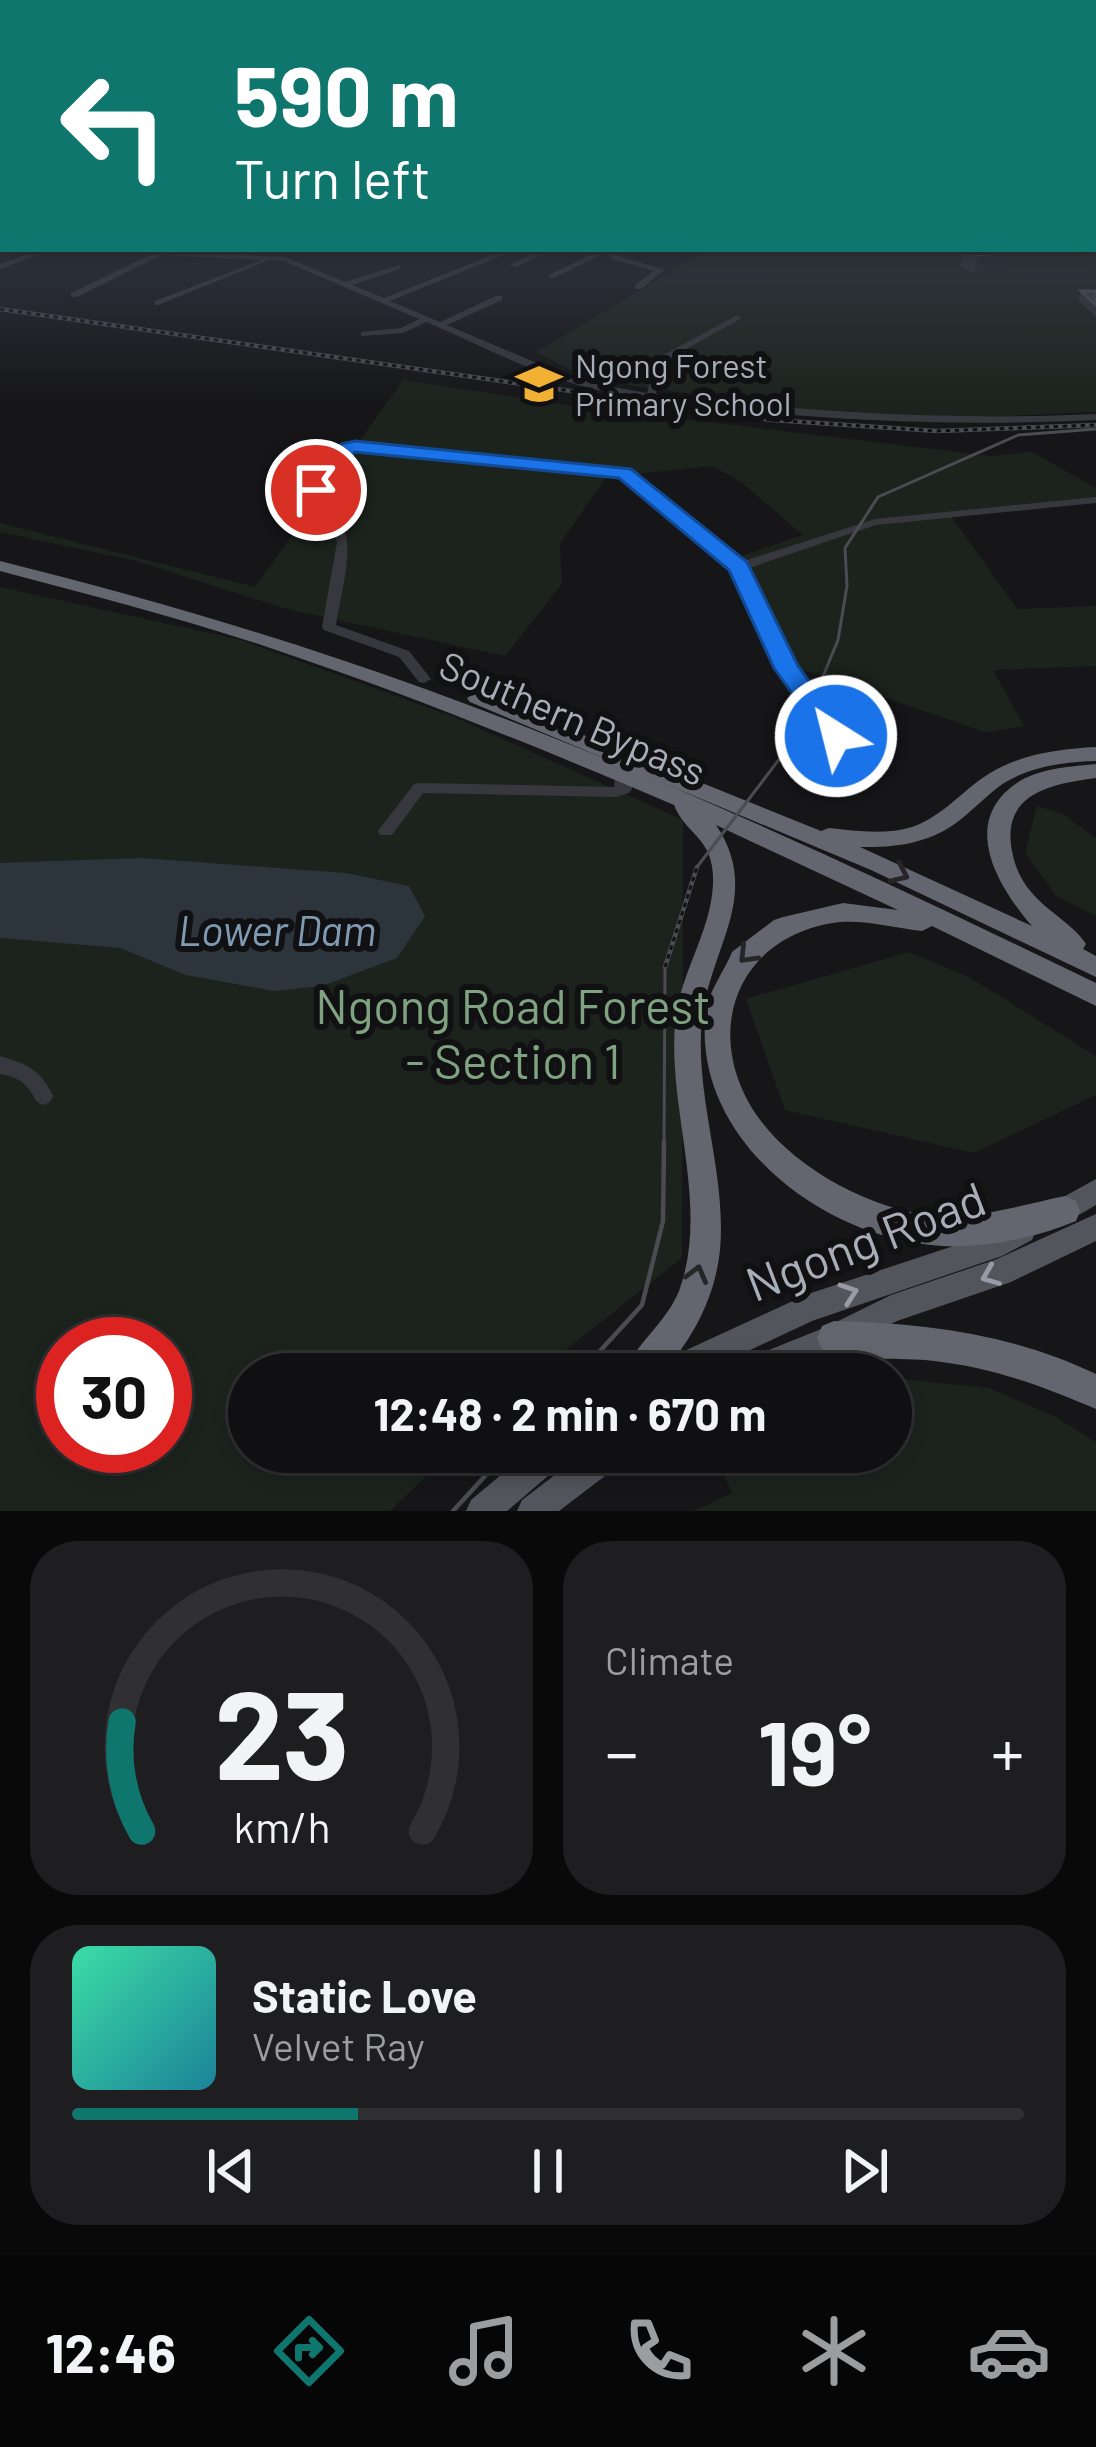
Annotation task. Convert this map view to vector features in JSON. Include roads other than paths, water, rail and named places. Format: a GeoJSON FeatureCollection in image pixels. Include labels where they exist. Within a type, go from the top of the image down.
{"type":"FeatureCollection","features":[{"type":"Feature","properties":{"kind":"highway","name":"Southern Bypass"},"geometry":{"type":"LineString","coordinates":[[0,555],[270,627],[424,679],[560,730],[805,833],[1096,962]]}},
{"type":"Feature","properties":{"kind":"highway","name":"Southern Bypass"},"geometry":{"type":"LineString","coordinates":[[0,566],[210,621],[371,674],[622,774],[814,858],[1096,995]]}},
{"type":"Feature","properties":{"kind":"highway"},"geometry":{"type":"LineString","coordinates":[[805,833],[869,839],[916,834],[954,815],[995,779],[1019,768],[1042,759],[1096,754]]}},
{"type":"Feature","properties":{"kind":"highway"},"geometry":{"type":"LineString","coordinates":[[1096,771],[1066,774],[1030,787],[1007,809],[997,829],[996,845],[1006,880],[1019,899],[1096,962]]}},
{"type":"Feature","properties":{"kind":"highway"},"geometry":{"type":"LineString","coordinates":[[659,790],[704,826],[722,859],[727,898],[694,976],[688,1018],[704,1189],[700,1269],[661,1353]]}},
{"type":"Feature","properties":{"kind":"highway"},"geometry":{"type":"LineString","coordinates":[[975,937],[871,912],[834,913],[772,932],[727,977],[716,1008],[718,1066],[749,1134],[786,1171],[869,1216],[954,1232],[1065,1210]]}},
{"type":"Feature","properties":{"kind":"highway"},"geometry":{"type":"LineString","coordinates":[[834,1338],[887,1339],[982,1351],[1037,1364],[1096,1393]]}},
{"type":"Feature","properties":{"kind":"main road","name":"Ngong Road"},"geometry":{"type":"LineString","coordinates":[[711,1353],[808,1307],[992,1246],[1096,1191]]}},
{"type":"Feature","properties":{"kind":"main road","name":"Ngong Road"},"geometry":{"type":"LineString","coordinates":[[796,1353],[891,1309],[1001,1272],[1096,1227]]}},
{"type":"Feature","properties":{"kind":"main road"},"geometry":{"type":"LineString","coordinates":[[482,1511],[527,1473]]}},
{"type":"Feature","properties":{"kind":"main road"},"geometry":{"type":"LineString","coordinates":[[533,1511],[583,1473]]}},
{"type":"Feature","properties":{"kind":"street"},"geometry":{"type":"LineString","coordinates":[[74,295],[135,266]]}},
{"type":"Feature","properties":{"kind":"street"},"geometry":{"type":"LineString","coordinates":[[158,304],[253,266]]}},
{"type":"Feature","properties":{"kind":"street"},"geometry":{"type":"LineString","coordinates":[[297,266],[577,383],[871,420],[1096,417]]}},
{"type":"Feature","properties":{"kind":"street"},"geometry":{"type":"LineString","coordinates":[[386,300],[473,266]]}},
{"type":"Feature","properties":{"kind":"street"},"geometry":{"type":"LineString","coordinates":[[551,276],[567,266]]}},
{"type":"Feature","properties":{"kind":"street"},"geometry":{"type":"LineString","coordinates":[[638,287],[660,270],[644,266]]}},
{"type":"Feature","properties":{"kind":"street"},"geometry":{"type":"LineString","coordinates":[[347,284],[397,267]]}},
{"type":"Feature","properties":{"kind":"street"},"geometry":{"type":"LineString","coordinates":[[443,324],[500,298]]}},
{"type":"Feature","properties":{"kind":"street"},"geometry":{"type":"LineString","coordinates":[[651,395],[659,361],[737,317]]}},
{"type":"Feature","properties":{"kind":"street"},"geometry":{"type":"LineString","coordinates":[[364,334],[403,330],[428,318]]}},
{"type":"Feature","properties":{"kind":"street"},"geometry":{"type":"LineString","coordinates":[[424,679],[404,654],[329,627],[343,542],[341,531],[320,512],[313,498],[348,448],[620,471],[739,567],[787,668],[858,764]]}},
{"type":"Feature","properties":{"kind":"street"},"geometry":{"type":"LineString","coordinates":[[739,567],[875,522],[1096,500]]}},
{"type":"Feature","properties":{"kind":"street"},"geometry":{"type":"LineString","coordinates":[[386,831],[419,788],[620,792],[626,784],[622,774]]}},
{"type":"Feature","properties":{"kind":"street"},"geometry":{"type":"LineString","coordinates":[[0,1065],[18,1068],[40,1085],[43,1096]]}},
{"type":"Feature","properties":{"kind":"water","name":"Lower Dam"},"geometry":{"type":"Polygon","coordinates":[[[142,858],[346,873],[409,886],[425,916],[397,958],[322,986],[274,991],[186,975],[120,948],[0,938],[0,863],[142,858]]]}},
{"type":"Feature","properties":{"kind":"tram line"},"geometry":{"type":"LineString","coordinates":[[697,867],[800,732],[838,640],[847,586],[845,548],[878,497],[1018,435],[1096,429]]}},
{"type":"Feature","properties":{"kind":"tram line"},"geometry":{"type":"LineString","coordinates":[[664,1145],[665,967]]}},
{"type":"Feature","properties":{"kind":"tram line"},"geometry":{"type":"LineString","coordinates":[[598,1353],[642,1305],[663,1221],[664,1142]]}},
{"type":"Feature","properties":{"kind":"tram line"},"geometry":{"type":"LineString","coordinates":[[453,1511],[488,1473]]}},
{"type":"Feature","properties":{"kind":"railway"},"geometry":{"type":"LineString","coordinates":[[0,309],[772,420],[937,431],[1096,425]]}},
{"type":"Feature","properties":{"kind":"railway"},"geometry":{"type":"LineString","coordinates":[[665,967],[697,867]]}},
{"type":"Feature","properties":{"kind":"place","name":"Ngong Forest Primary School"},"geometry":{"type":"Point","coordinates":[539,384]}},
{"type":"Feature","properties":{"kind":"park label","name":"Ngong Road Forest - Section 1"},"geometry":{"type":"Point","coordinates":[513,1032]}}]}
